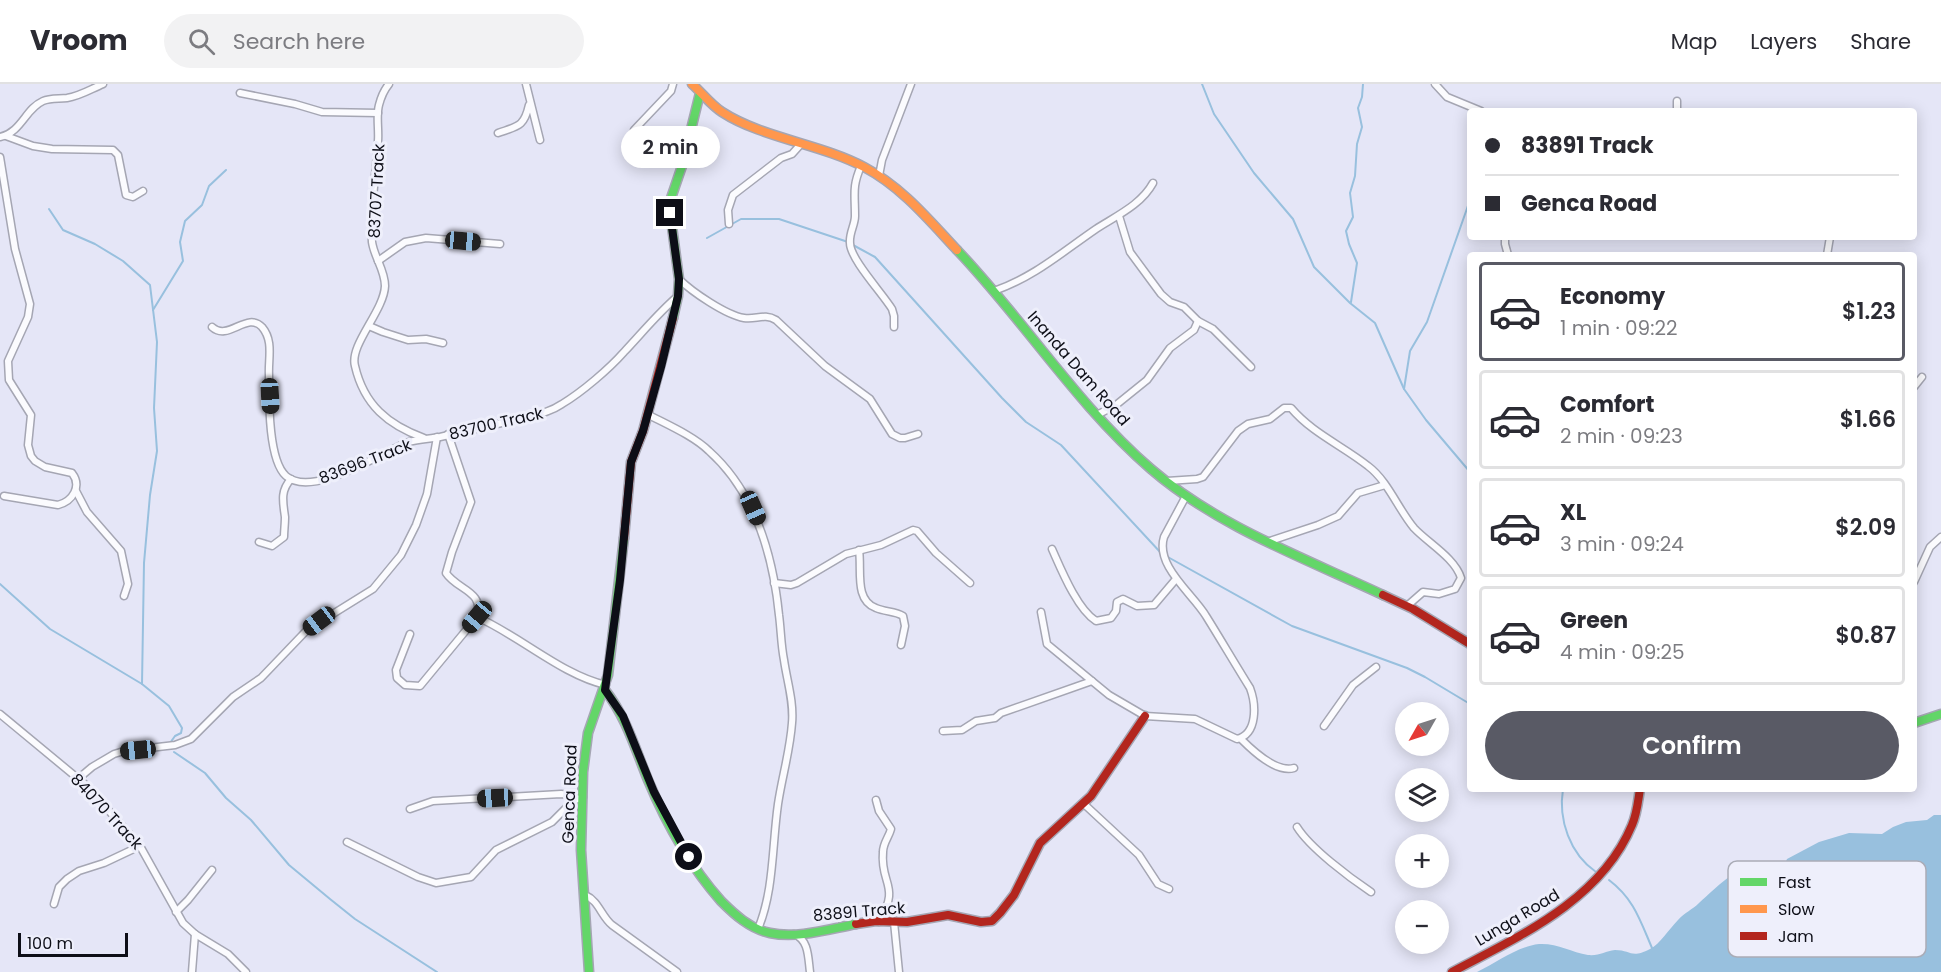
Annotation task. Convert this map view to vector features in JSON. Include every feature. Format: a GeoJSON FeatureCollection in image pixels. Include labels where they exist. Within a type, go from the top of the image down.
{"type":"FeatureCollection","features":[{"type":"Feature","properties":{"kind":"street"},"geometry":{"type":"LineString","coordinates":[[3,136],[17,129],[35,107],[45,100],[68,98],[103,84]]}},
{"type":"Feature","properties":{"kind":"street","name":"83707 Track"},"geometry":{"type":"LineString","coordinates":[[389,84],[383,93],[378,113],[372,228],[374,252],[383,272],[384,292],[355,354],[354,361],[359,379],[368,397],[385,418],[401,429],[425,438]]}},
{"type":"Feature","properties":{"kind":"street"},"geometry":{"type":"LineString","coordinates":[[526,84],[540,140]]}},
{"type":"Feature","properties":{"kind":"street"},"geometry":{"type":"LineString","coordinates":[[634,130],[671,91],[673,84]]}},
{"type":"Feature","properties":{"kind":"street","name":"Inanda Dam Road"},"geometry":{"type":"LineString","coordinates":[[692,84],[720,111],[739,122],[861,166],[879,176],[908,198],[942,231],[1098,415],[1150,468],[1186,496],[1267,542],[1407,606],[1467,642]]}},
{"type":"Feature","properties":{"kind":"street"},"geometry":{"type":"LineString","coordinates":[[879,176],[882,160],[911,84]]}},
{"type":"Feature","properties":{"kind":"street"},"geometry":{"type":"LineString","coordinates":[[1435,84],[1447,98],[1472,108]]}},
{"type":"Feature","properties":{"kind":"street"},"geometry":{"type":"LineString","coordinates":[[240,93],[322,112],[378,113]]}},
{"type":"Feature","properties":{"kind":"street","name":"Genca Road"},"geometry":{"type":"LineString","coordinates":[[589,972],[579,798],[586,738],[606,688],[620,580],[631,462],[670,333],[678,296],[679,279],[669,204],[682,166],[700,93]]}},
{"type":"Feature","properties":{"kind":"street"},"geometry":{"type":"LineString","coordinates":[[1677,101],[1677,108]]}},
{"type":"Feature","properties":{"kind":"street"},"geometry":{"type":"LineString","coordinates":[[498,133],[522,125],[530,104]]}},
{"type":"Feature","properties":{"kind":"street"},"geometry":{"type":"LineString","coordinates":[[3,136],[33,146],[52,149],[113,150],[118,155],[126,195],[133,197],[143,191]]}},
{"type":"Feature","properties":{"kind":"street"},"geometry":{"type":"LineString","coordinates":[[729,224],[728,210],[733,195],[781,158],[792,154],[801,144]]}},
{"type":"Feature","properties":{"kind":"street"},"geometry":{"type":"LineString","coordinates":[[0,157],[17,257],[30,304],[28,316],[8,361],[9,380],[31,415],[28,445],[31,456],[45,467],[72,472],[76,479],[76,491],[87,512],[121,551],[128,584],[124,597]]}},
{"type":"Feature","properties":{"kind":"street"},"geometry":{"type":"LineString","coordinates":[[861,166],[854,186],[855,220],[850,243],[856,259],[892,309],[894,327]]}},
{"type":"Feature","properties":{"kind":"street"},"geometry":{"type":"LineString","coordinates":[[994,291],[1021,281],[1119,216],[1146,194],[1153,183]]}},
{"type":"Feature","properties":{"kind":"street"},"geometry":{"type":"LineString","coordinates":[[1119,216],[1130,252],[1151,282],[1170,302],[1184,307],[1198,321],[1213,329],[1251,367]]}},
{"type":"Feature","properties":{"kind":"street"},"geometry":{"type":"LineString","coordinates":[[378,261],[405,242],[426,238],[500,244]]}},
{"type":"Feature","properties":{"kind":"street"},"geometry":{"type":"LineString","coordinates":[[679,279],[696,295],[742,317],[767,316],[776,320],[825,366],[870,399],[892,434],[905,438],[918,434]]}},
{"type":"Feature","properties":{"kind":"street","name":"83700 Track"},"geometry":{"type":"LineString","coordinates":[[79,778],[114,754],[175,745],[191,739],[233,697],[261,678],[307,630],[373,589],[401,555],[425,504],[437,437],[548,412],[560,406],[622,354],[678,296]]}},
{"type":"Feature","properties":{"kind":"street"},"geometry":{"type":"LineString","coordinates":[[1098,415],[1116,405],[1147,380],[1170,348],[1194,330],[1198,321]]}},
{"type":"Feature","properties":{"kind":"street"},"geometry":{"type":"LineString","coordinates":[[212,327],[224,332],[252,322],[259,324],[266,333],[270,346],[269,373],[273,441],[281,469],[291,479],[284,486],[282,501],[285,519],[284,537],[272,546],[260,542]]}},
{"type":"Feature","properties":{"kind":"street"},"geometry":{"type":"LineString","coordinates":[[369,326],[408,340],[426,339],[443,343]]}},
{"type":"Feature","properties":{"kind":"street"},"geometry":{"type":"LineString","coordinates":[[1917,383],[1922,377]]}},
{"type":"Feature","properties":{"kind":"street"},"geometry":{"type":"LineString","coordinates":[[1167,481],[1203,477],[1238,431],[1248,424],[1270,419],[1288,407],[1332,444],[1369,466],[1385,485],[1416,531],[1457,571],[1461,578],[1452,591],[1439,594],[1423,592],[1407,606]]}},
{"type":"Feature","properties":{"kind":"street"},"geometry":{"type":"LineString","coordinates":[[477,617],[504,630],[580,677],[606,688],[623,716],[654,792],[682,847],[724,903],[741,919],[758,930],[765,909],[778,803],[793,721],[792,700],[774,583],[759,522],[744,492],[709,450],[647,414]]}},
{"type":"Feature","properties":{"kind":"street"},"geometry":{"type":"LineString","coordinates":[[410,634],[396,670],[397,678],[405,685],[420,686],[477,617],[480,610],[478,601],[446,573],[471,502],[448,434]]}},
{"type":"Feature","properties":{"kind":"street","name":"83696 Track"},"geometry":{"type":"LineString","coordinates":[[291,479],[305,482],[331,478],[382,454],[425,438],[437,437]]}},
{"type":"Feature","properties":{"kind":"street"},"geometry":{"type":"LineString","coordinates":[[1267,542],[1338,516],[1357,494],[1385,485]]}},
{"type":"Feature","properties":{"kind":"street"},"geometry":{"type":"LineString","coordinates":[[4,496],[58,505],[66,503],[76,491]]}},
{"type":"Feature","properties":{"kind":"street"},"geometry":{"type":"LineString","coordinates":[[1186,496],[1162,542],[1164,555],[1176,579],[1205,615],[1254,697],[1255,711],[1252,722],[1247,733],[1240,738]]}},
{"type":"Feature","properties":{"kind":"street"},"geometry":{"type":"LineString","coordinates":[[774,583],[791,585],[804,580],[836,559],[859,549],[881,545],[911,530],[916,530],[936,553],[970,583]]}},
{"type":"Feature","properties":{"kind":"street"},"geometry":{"type":"LineString","coordinates":[[1917,575],[1930,547],[1941,537]]}},
{"type":"Feature","properties":{"kind":"street"},"geometry":{"type":"LineString","coordinates":[[859,549],[861,592],[864,600],[871,606],[903,616],[905,626],[902,645]]}},
{"type":"Feature","properties":{"kind":"street"},"geometry":{"type":"LineString","coordinates":[[1052,549],[1076,596],[1096,621],[1111,618],[1116,611],[1117,602],[1123,599],[1137,606],[1154,605],[1176,579]]}},
{"type":"Feature","properties":{"kind":"street"},"geometry":{"type":"LineString","coordinates":[[1041,612],[1047,644],[1109,695],[1145,716],[1195,719],[1232,737],[1240,738],[1278,768],[1287,770],[1294,768]]}},
{"type":"Feature","properties":{"kind":"street"},"geometry":{"type":"LineString","coordinates":[[1324,726],[1353,685],[1377,667]]}},
{"type":"Feature","properties":{"kind":"street"},"geometry":{"type":"LineString","coordinates":[[943,731],[962,730],[976,721],[995,718],[1001,713],[1092,681]]}},
{"type":"Feature","properties":{"kind":"street","name":"84070 Track"},"geometry":{"type":"LineString","coordinates":[[0,714],[79,778],[123,824],[140,846],[183,923],[195,934],[228,954],[246,972]]}},
{"type":"Feature","properties":{"kind":"street"},"geometry":{"type":"LineString","coordinates":[[1917,722],[1941,714]]}},
{"type":"Feature","properties":{"kind":"street","name":"83891 Track"},"geometry":{"type":"LineString","coordinates":[[758,930],[769,933],[787,933],[879,922],[914,921],[949,915],[980,922],[992,921],[1001,912],[1020,883],[1041,842],[1084,804],[1098,788],[1128,737],[1145,716]]}},
{"type":"Feature","properties":{"kind":"street","name":"Lunga Road"},"geometry":{"type":"LineString","coordinates":[[1452,972],[1525,933],[1568,905],[1606,869],[1629,835],[1637,812],[1640,792]]}},
{"type":"Feature","properties":{"kind":"street"},"geometry":{"type":"LineString","coordinates":[[347,842],[418,878],[436,883],[471,877],[491,854],[552,822],[579,798],[561,794],[433,801],[410,809]]}},
{"type":"Feature","properties":{"kind":"street"},"geometry":{"type":"LineString","coordinates":[[876,800],[879,811],[891,829],[882,856],[890,899],[879,922]]}},
{"type":"Feature","properties":{"kind":"street"},"geometry":{"type":"LineString","coordinates":[[1084,804],[1139,855],[1158,884],[1169,890]]}},
{"type":"Feature","properties":{"kind":"street"},"geometry":{"type":"LineString","coordinates":[[1297,827],[1302,835],[1332,862],[1371,892]]}},
{"type":"Feature","properties":{"kind":"street"},"geometry":{"type":"LineString","coordinates":[[54,904],[59,887],[67,879],[79,871],[104,863],[140,846]]}},
{"type":"Feature","properties":{"kind":"street"},"geometry":{"type":"LineString","coordinates":[[176,912],[212,870]]}},
{"type":"Feature","properties":{"kind":"street"},"geometry":{"type":"LineString","coordinates":[[585,895],[595,901],[604,918],[612,925],[677,972]]}},
{"type":"Feature","properties":{"kind":"street"},"geometry":{"type":"LineString","coordinates":[[894,922],[899,972]]}},
{"type":"Feature","properties":{"kind":"street"},"geometry":{"type":"LineString","coordinates":[[787,933],[800,936],[804,941],[810,972]]}},
{"type":"Feature","properties":{"kind":"street"},"geometry":{"type":"LineString","coordinates":[[192,972],[195,934]]}},
{"type":"Feature","properties":{"kind":"water"},"geometry":{"type":"Polygon","coordinates":[[[1934,815],[1941,815],[1941,972],[1477,972],[1515,952],[1539,944],[1552,945],[1588,955],[1615,950],[1635,954],[1644,952],[1657,944],[1683,915],[1728,878],[1728,957],[1926,957],[1926,861],[1786,861],[1819,842],[1849,833],[1882,834],[1906,822],[1927,820],[1934,815]]]}},
{"type":"Feature","properties":{"kind":"waterway"},"geometry":{"type":"LineString","coordinates":[[1202,84],[1214,114],[1254,173],[1293,219],[1314,267],[1350,303],[1375,323],[1404,389],[1426,420],[1467,468]]}},
{"type":"Feature","properties":{"kind":"waterway"},"geometry":{"type":"LineString","coordinates":[[1351,302],[1357,263],[1346,231],[1353,217],[1350,193],[1355,176],[1357,144],[1362,127],[1358,108],[1363,84]]}},
{"type":"Feature","properties":{"kind":"waterway"},"geometry":{"type":"LineString","coordinates":[[153,310],[183,261],[180,242],[185,221],[202,205],[209,186],[226,170]]}},
{"type":"Feature","properties":{"kind":"waterway"},"geometry":{"type":"LineString","coordinates":[[49,209],[63,230],[95,244],[123,261],[150,285],[157,342],[154,408],[157,451],[150,495],[144,563],[142,684]]}},
{"type":"Feature","properties":{"kind":"waterway"},"geometry":{"type":"LineString","coordinates":[[1404,389],[1410,351],[1427,322],[1467,209]]}},
{"type":"Feature","properties":{"kind":"waterway"},"geometry":{"type":"LineString","coordinates":[[707,238],[741,219],[779,219],[848,242]]}},
{"type":"Feature","properties":{"kind":"waterway"},"geometry":{"type":"LineString","coordinates":[[853,245],[875,257],[1002,398],[1026,422],[1061,445],[1161,553]]}},
{"type":"Feature","properties":{"kind":"waterway"},"geometry":{"type":"LineString","coordinates":[[1166,556],[1292,626],[1407,668],[1467,702]]}},
{"type":"Feature","properties":{"kind":"waterway"},"geometry":{"type":"LineString","coordinates":[[0,584],[50,629],[142,684],[169,706],[182,728],[181,733],[175,736],[170,743]]}},
{"type":"Feature","properties":{"kind":"waterway"},"geometry":{"type":"LineString","coordinates":[[174,752],[205,773],[226,798],[251,820],[289,865],[355,919],[437,972]]}},
{"type":"Feature","properties":{"kind":"waterway"},"geometry":{"type":"LineString","coordinates":[[1563,792],[1562,813],[1568,835],[1579,856],[1596,872]]}},
{"type":"Feature","properties":{"kind":"waterway"},"geometry":{"type":"LineString","coordinates":[[1609,880],[1630,902],[1652,948]]}},
{"type":"Feature","properties":{"kind":"traffic: fast"},"geometry":{"type":"LineString","coordinates":[[673,318],[679,279],[669,204],[682,166],[700,93]]}},
{"type":"Feature","properties":{"kind":"traffic: fast"},"geometry":{"type":"LineString","coordinates":[[957,250],[1099,418],[1151,469],[1204,508],[1262,540],[1383,595]]}},
{"type":"Feature","properties":{"kind":"traffic: fast"},"geometry":{"type":"LineString","coordinates":[[589,972],[581,850],[583,772],[588,733],[608,675],[624,538]]}},
{"type":"Feature","properties":{"kind":"traffic: fast"},"geometry":{"type":"LineString","coordinates":[[605,690],[624,722],[655,796],[680,844],[710,888],[731,911],[756,928],[780,935],[813,933],[856,924]]}},
{"type":"Feature","properties":{"kind":"traffic: fast"},"geometry":{"type":"LineString","coordinates":[[1917,722],[1941,714]]}},
{"type":"Feature","properties":{"kind":"traffic: slow"},"geometry":{"type":"LineString","coordinates":[[692,84],[718,109],[738,121],[773,135],[829,152],[878,175],[914,205],[957,250]]}},
{"type":"Feature","properties":{"kind":"traffic: jam"},"geometry":{"type":"LineString","coordinates":[[624,538],[631,462],[643,431],[673,318]]}},
{"type":"Feature","properties":{"kind":"traffic: jam"},"geometry":{"type":"LineString","coordinates":[[1383,595],[1413,609],[1467,642]]}},
{"type":"Feature","properties":{"kind":"traffic: jam"},"geometry":{"type":"LineString","coordinates":[[856,924],[876,921],[907,922],[948,915],[981,922],[992,921],[1014,895],[1040,843],[1091,796],[1145,716]]}},
{"type":"Feature","properties":{"kind":"traffic: jam"},"geometry":{"type":"LineString","coordinates":[[1452,972],[1556,913],[1600,875],[1618,851],[1632,825],[1639,792]]}},
{"type":"Feature","properties":{"kind":"route"},"geometry":{"type":"LineString","coordinates":[[670,213],[679,279],[678,296],[643,431],[631,462],[620,580],[605,690],[623,716],[654,792],[689,857]]}}]}
